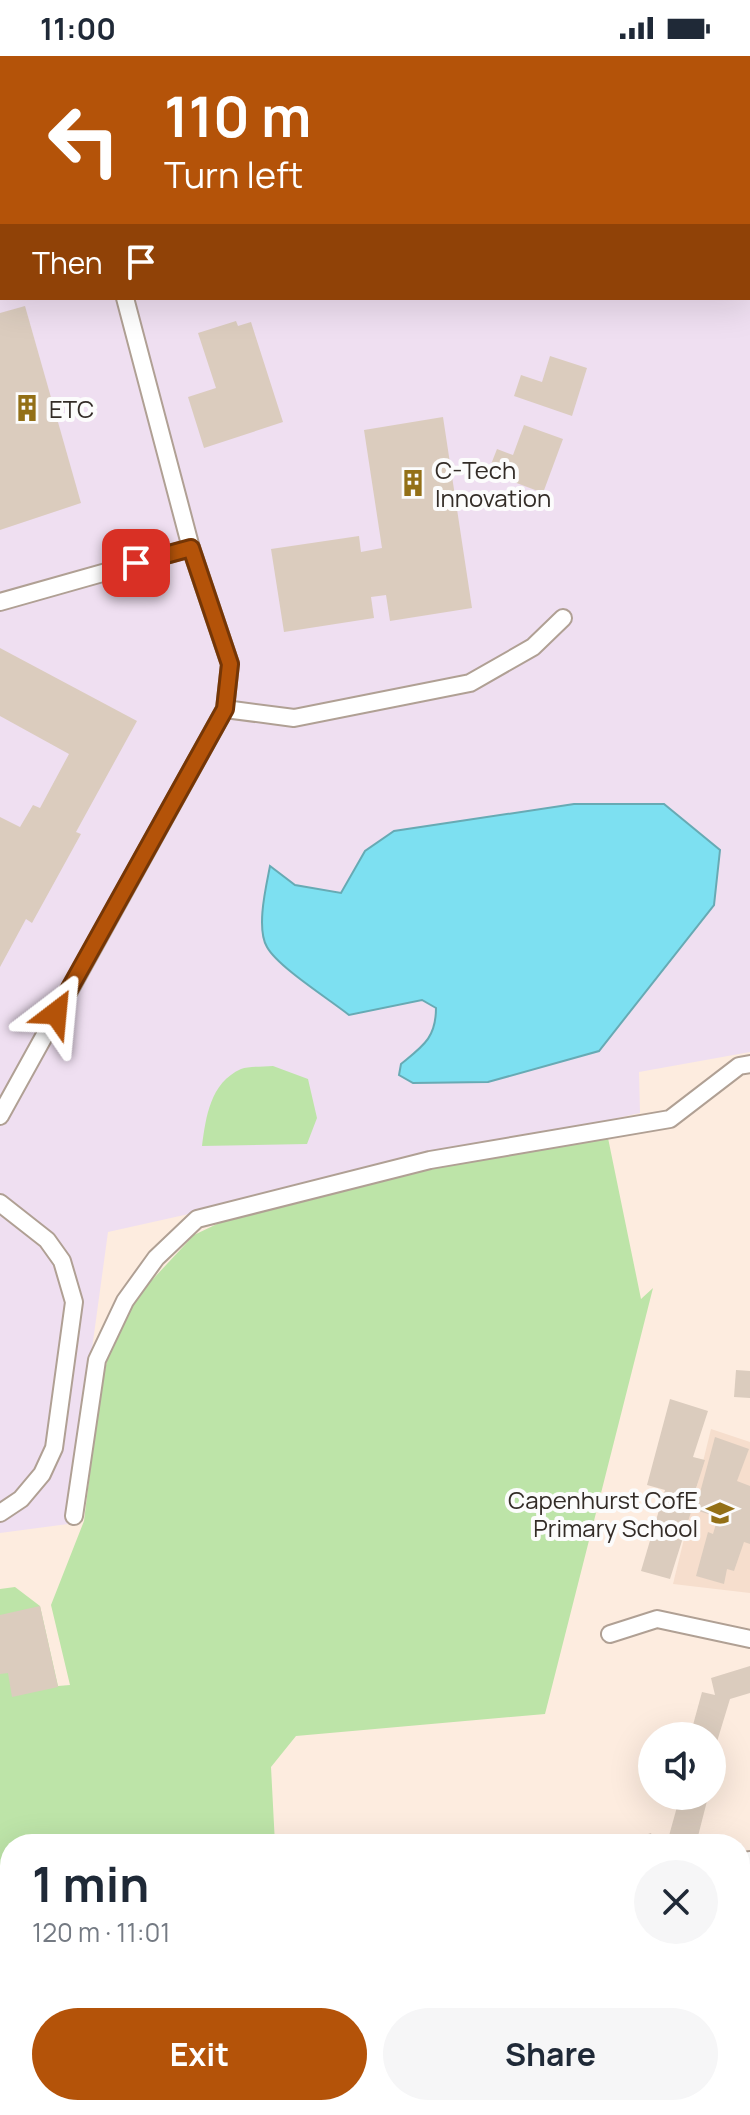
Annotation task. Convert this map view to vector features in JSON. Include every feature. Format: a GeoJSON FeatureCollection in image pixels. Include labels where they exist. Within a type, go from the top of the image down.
{"type":"FeatureCollection","features":[{"type":"Feature","properties":{"kind":"lane"},"geometry":{"type":"LineString","coordinates":[[0,1116],[225,709],[230,664],[191,548],[126,300]]}},
{"type":"Feature","properties":{"kind":"lane"},"geometry":{"type":"LineString","coordinates":[[0,602],[191,548]]}},
{"type":"Feature","properties":{"kind":"lane"},"geometry":{"type":"LineString","coordinates":[[225,709],[294,718],[470,683],[533,647],[563,618]]}},
{"type":"Feature","properties":{"kind":"lane"},"geometry":{"type":"LineString","coordinates":[[74,1516],[97,1360],[125,1301],[156,1258],[197,1219],[430,1160],[670,1119],[739,1066],[750,1064]]}},
{"type":"Feature","properties":{"kind":"lane"},"geometry":{"type":"LineString","coordinates":[[0,1203],[47,1240],[62,1261],[74,1302],[54,1448],[42,1474],[21,1499],[0,1513]]}},
{"type":"Feature","properties":{"kind":"lane"},"geometry":{"type":"LineString","coordinates":[[610,1634],[657,1619],[750,1639]]}},
{"type":"Feature","properties":{"kind":"shaded area"},"geometry":{"type":"Polygon","coordinates":[[[0,300],[750,300],[750,1052],[639,1072],[640,1113],[108,1232],[68,1524],[0,1533],[0,300]],[[365,851],[342,893],[295,885],[270,867],[262,913],[266,945],[283,963],[349,1015],[422,1000],[436,1008],[436,1028],[424,1045],[401,1064],[400,1075],[412,1083],[488,1082],[365,851]]]}},
{"type":"Feature","properties":{"kind":"shaded area","name":"Capenhurst CofE Primary School"},"geometry":{"type":"Polygon","coordinates":[[[711,1429],[750,1442],[750,1593],[673,1584],[711,1429]]]}},
{"type":"Feature","properties":{"kind":"green space"},"geometry":{"type":"Polygon","coordinates":[[[273,1066],[308,1079],[317,1118],[307,1144],[202,1146],[211,1102],[222,1083],[241,1069],[273,1066]]]}},
{"type":"Feature","properties":{"kind":"green space"},"geometry":{"type":"Polygon","coordinates":[[[608,1138],[641,1299],[653,1288],[545,1714],[296,1736],[271,1767],[274,1834],[0,1834],[0,1589],[15,1587],[40,1606],[58,1686],[70,1685],[51,1605],[84,1521],[99,1398],[109,1352],[139,1294],[194,1235],[219,1223],[437,1167],[608,1138]]]}},
{"type":"Feature","properties":{"kind":"water"},"geometry":{"type":"Polygon","coordinates":[[[574,804],[664,804],[720,850],[714,905],[599,1051],[488,1082],[413,1083],[399,1075],[401,1064],[431,1034],[436,1008],[422,1000],[349,1015],[293,973],[267,947],[262,919],[270,866],[295,885],[341,893],[365,851],[394,831],[574,804]]]}},
{"type":"Feature","properties":{"kind":"building","name":"ETC"},"geometry":{"type":"Polygon","coordinates":[[[25,306],[81,503],[0,530],[0,313],[25,306]]]}},
{"type":"Feature","properties":{"kind":"building"},"geometry":{"type":"Polygon","coordinates":[[[236,321],[238,326],[251,322],[283,422],[204,448],[188,397],[216,388],[198,333],[236,321]]]}},
{"type":"Feature","properties":{"kind":"building"},"geometry":{"type":"Polygon","coordinates":[[[550,356],[587,368],[572,416],[514,396],[521,375],[542,382],[550,356]]]}},
{"type":"Feature","properties":{"kind":"building","name":"C-Tech Innovation"},"geometry":{"type":"Polygon","coordinates":[[[443,417],[472,608],[390,621],[386,595],[371,597],[374,618],[284,632],[271,549],[359,536],[361,552],[382,548],[364,430],[443,417]]]}},
{"type":"Feature","properties":{"kind":"building"},"geometry":{"type":"Polygon","coordinates":[[[524,425],[563,439],[543,493],[488,472],[497,449],[513,455],[524,425]]]}},
{"type":"Feature","properties":{"kind":"building"},"geometry":{"type":"Polygon","coordinates":[[[0,648],[137,721],[76,832],[81,834],[32,923],[26,919],[0,967],[0,817],[20,827],[33,805],[40,808],[69,754],[0,716],[0,648]]]}},
{"type":"Feature","properties":{"kind":"building"},"geometry":{"type":"Polygon","coordinates":[[[736,1370],[750,1371],[750,1398],[734,1397],[736,1370]]]}},
{"type":"Feature","properties":{"kind":"building"},"geometry":{"type":"Polygon","coordinates":[[[670,1399],[708,1411],[693,1457],[705,1460],[693,1498],[698,1500],[715,1437],[749,1449],[737,1481],[750,1486],[750,1544],[744,1542],[734,1571],[727,1569],[724,1584],[696,1576],[708,1532],[713,1534],[718,1517],[692,1509],[670,1579],[641,1571],[665,1490],[647,1485],[670,1399]]]}},
{"type":"Feature","properties":{"kind":"building"},"geometry":{"type":"Polygon","coordinates":[[[40,1606],[58,1687],[12,1697],[8,1673],[0,1674],[0,1615],[40,1606]]]}},
{"type":"Feature","properties":{"kind":"building"},"geometry":{"type":"Polygon","coordinates":[[[750,1666],[750,1693],[730,1699],[723,1722],[694,1722],[702,1692],[715,1695],[711,1678],[750,1666]]]}},
{"type":"Feature","properties":{"kind":"building"},"geometry":{"type":"Polygon","coordinates":[[[676,1810],[705,1810],[699,1834],[669,1834],[676,1810]]]}},
{"type":"Feature","properties":{"kind":"place","name":"ETC"},"geometry":{"type":"Point","coordinates":[27,408]}},
{"type":"Feature","properties":{"kind":"place","name":"C-Tech Innovation"},"geometry":{"type":"Point","coordinates":[413,483]}},
{"type":"Feature","properties":{"kind":"place","name":"Capenhurst CofE Primary School"},"geometry":{"type":"Point","coordinates":[720,1513]}},
{"type":"Feature","properties":{"kind":"route"},"geometry":{"type":"LineString","coordinates":[[56,1013],[225,709],[230,664],[191,548],[136,563]]}}]}
